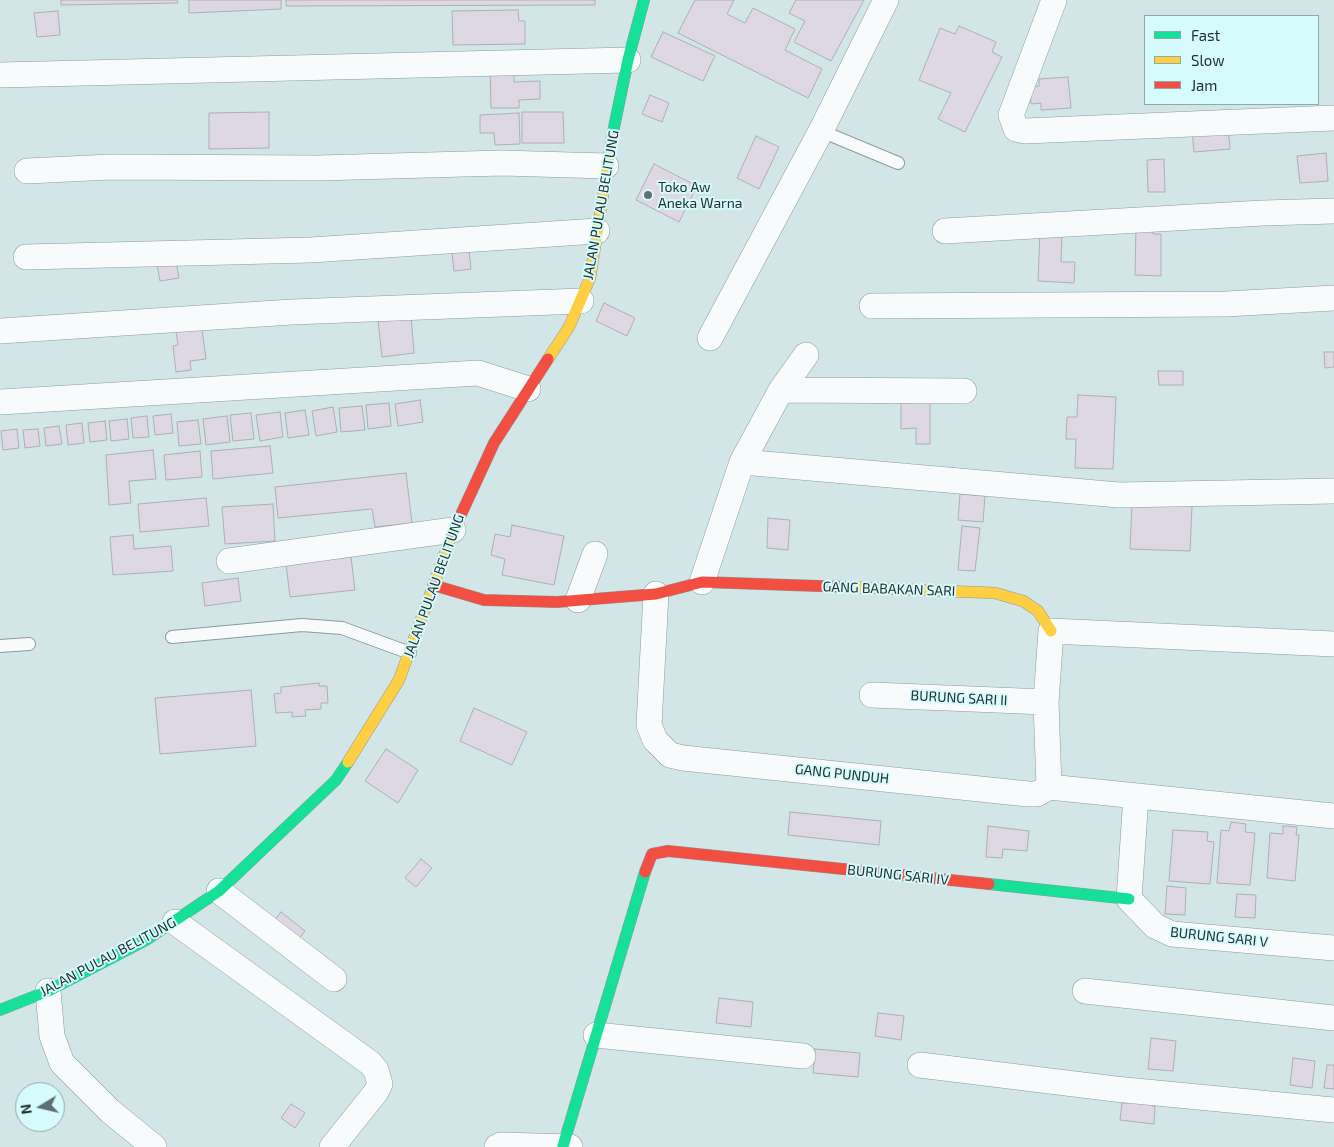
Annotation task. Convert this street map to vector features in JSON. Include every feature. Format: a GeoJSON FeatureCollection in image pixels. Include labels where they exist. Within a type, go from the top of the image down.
{"type":"FeatureCollection","features":[{"type":"Feature","properties":{"kind":"street","name":"JALAN PULAU BELITUNG"},"geometry":{"type":"LineString","coordinates":[[0,1010],[48,991],[146,940],[176,922],[219,890],[336,780],[390,696],[410,653],[453,530],[494,443],[569,326],[590,278],[606,166],[628,60],[644,0]]}},
{"type":"Feature","properties":{"kind":"street"},"geometry":{"type":"LineString","coordinates":[[710,338],[820,131],[886,0]]}},
{"type":"Feature","properties":{"kind":"street"},"geometry":{"type":"LineString","coordinates":[[1054,0],[1011,115],[1016,129],[1025,132],[1334,118]]}},
{"type":"Feature","properties":{"kind":"street"},"geometry":{"type":"LineString","coordinates":[[0,76],[628,60]]}},
{"type":"Feature","properties":{"kind":"street"},"geometry":{"type":"LineString","coordinates":[[27,171],[111,167],[318,168],[502,163],[606,166]]}},
{"type":"Feature","properties":{"kind":"street"},"geometry":{"type":"LineString","coordinates":[[945,231],[1263,213],[1334,212]]}},
{"type":"Feature","properties":{"kind":"street"},"geometry":{"type":"LineString","coordinates":[[26,257],[311,250],[597,231]]}},
{"type":"Feature","properties":{"kind":"street"},"geometry":{"type":"LineString","coordinates":[[872,306],[1226,304],[1334,298]]}},
{"type":"Feature","properties":{"kind":"street"},"geometry":{"type":"LineString","coordinates":[[0,331],[292,312],[581,301]]}},
{"type":"Feature","properties":{"kind":"street"},"geometry":{"type":"LineString","coordinates":[[702,582],[742,462],[781,390],[806,355]]}},
{"type":"Feature","properties":{"kind":"street"},"geometry":{"type":"LineString","coordinates":[[0,402],[478,373],[528,389]]}},
{"type":"Feature","properties":{"kind":"street"},"geometry":{"type":"LineString","coordinates":[[781,390],[964,391]]}},
{"type":"Feature","properties":{"kind":"street"},"geometry":{"type":"LineString","coordinates":[[742,462],[1119,495],[1334,491]]}},
{"type":"Feature","properties":{"kind":"street"},"geometry":{"type":"LineString","coordinates":[[229,561],[453,530]]}},
{"type":"Feature","properties":{"kind":"street"},"geometry":{"type":"LineString","coordinates":[[578,600],[595,554]]}},
{"type":"Feature","properties":{"kind":"street","name":"GANG BABAKAN SARI"},"geometry":{"type":"LineString","coordinates":[[433,585],[484,600],[578,600],[656,594],[702,582],[995,593],[1022,601],[1038,611],[1051,631]]}},
{"type":"Feature","properties":{"kind":"street","name":"GANG PUNDUH"},"geometry":{"type":"LineString","coordinates":[[656,594],[649,726],[655,740],[662,749],[670,754],[683,758],[1028,794],[1037,794],[1049,787]]}},
{"type":"Feature","properties":{"kind":"street"},"geometry":{"type":"LineString","coordinates":[[1334,644],[1051,631],[1046,702],[1049,787],[1334,816]]}},
{"type":"Feature","properties":{"kind":"street","name":"BURUNG SARI II"},"geometry":{"type":"LineString","coordinates":[[872,695],[1046,702]]}},
{"type":"Feature","properties":{"kind":"street"},"geometry":{"type":"LineString","coordinates":[[1129,899],[1136,796]]}},
{"type":"Feature","properties":{"kind":"street","name":"BURUNG SARI IV"},"geometry":{"type":"LineString","coordinates":[[596,1035],[652,854],[668,851],[1129,899]]}},
{"type":"Feature","properties":{"kind":"street"},"geometry":{"type":"LineString","coordinates":[[219,890],[334,979]]}},
{"type":"Feature","properties":{"kind":"street","name":"BURUNG SARI V"},"geometry":{"type":"LineString","coordinates":[[1129,899],[1155,926],[1172,934],[1334,948]]}},
{"type":"Feature","properties":{"kind":"street"},"geometry":{"type":"LineString","coordinates":[[176,922],[370,1063],[376,1070],[380,1084],[376,1092],[332,1147]]}},
{"type":"Feature","properties":{"kind":"street"},"geometry":{"type":"LineString","coordinates":[[48,991],[52,1036],[62,1063],[110,1111],[154,1147]]}},
{"type":"Feature","properties":{"kind":"street"},"geometry":{"type":"LineString","coordinates":[[1085,991],[1334,1018]]}},
{"type":"Feature","properties":{"kind":"street"},"geometry":{"type":"LineString","coordinates":[[497,1147],[501,1145],[567,1147],[596,1035],[803,1056]]}},
{"type":"Feature","properties":{"kind":"street"},"geometry":{"type":"LineString","coordinates":[[920,1065],[1115,1089],[1334,1110]]}},
{"type":"Feature","properties":{"kind":"lane"},"geometry":{"type":"LineString","coordinates":[[820,131],[898,163]]}},
{"type":"Feature","properties":{"kind":"lane"},"geometry":{"type":"LineString","coordinates":[[172,637],[302,625],[342,628],[410,653]]}},
{"type":"Feature","properties":{"kind":"lane"},"geometry":{"type":"LineString","coordinates":[[0,646],[29,644]]}},
{"type":"Feature","properties":{"kind":"building"},"geometry":{"type":"Polygon","coordinates":[[[61,0],[177,0],[178,3],[61,5],[61,0]]]}},
{"type":"Feature","properties":{"kind":"building"},"geometry":{"type":"Polygon","coordinates":[[[189,0],[281,0],[281,9],[189,13],[189,0]]]}},
{"type":"Feature","properties":{"kind":"building"},"geometry":{"type":"Polygon","coordinates":[[[286,0],[595,0],[595,5],[286,6],[286,0]]]}},
{"type":"Feature","properties":{"kind":"building"},"geometry":{"type":"Polygon","coordinates":[[[695,0],[734,0],[727,14],[745,23],[753,8],[795,29],[785,50],[822,69],[808,98],[678,33],[695,0]]]}},
{"type":"Feature","properties":{"kind":"building"},"geometry":{"type":"Polygon","coordinates":[[[796,0],[864,0],[831,61],[794,42],[805,21],[789,13],[796,0]]]}},
{"type":"Feature","properties":{"kind":"building"},"geometry":{"type":"Polygon","coordinates":[[[518,10],[519,21],[525,21],[525,44],[453,45],[452,11],[518,10]]]}},
{"type":"Feature","properties":{"kind":"building"},"geometry":{"type":"Polygon","coordinates":[[[58,11],[60,35],[37,37],[34,13],[58,11]]]}},
{"type":"Feature","properties":{"kind":"building"},"geometry":{"type":"Polygon","coordinates":[[[959,26],[996,42],[992,52],[1002,57],[965,132],[938,119],[951,93],[919,80],[940,28],[955,34],[959,26]]]}},
{"type":"Feature","properties":{"kind":"building"},"geometry":{"type":"Polygon","coordinates":[[[663,32],[715,56],[703,81],[651,57],[663,32]]]}},
{"type":"Feature","properties":{"kind":"building"},"geometry":{"type":"Polygon","coordinates":[[[514,66],[514,82],[540,81],[540,99],[519,100],[519,108],[491,108],[490,67],[514,66]]]}},
{"type":"Feature","properties":{"kind":"building"},"geometry":{"type":"Polygon","coordinates":[[[1068,77],[1071,108],[1041,110],[1041,103],[1031,104],[1030,87],[1039,86],[1039,79],[1068,77]]]}},
{"type":"Feature","properties":{"kind":"building"},"geometry":{"type":"Polygon","coordinates":[[[650,95],[669,103],[662,122],[642,114],[650,95]]]}},
{"type":"Feature","properties":{"kind":"building"},"geometry":{"type":"Polygon","coordinates":[[[269,112],[269,148],[209,149],[209,113],[269,112]]]}},
{"type":"Feature","properties":{"kind":"building"},"geometry":{"type":"Polygon","coordinates":[[[522,112],[563,112],[564,143],[522,143],[522,112]]]}},
{"type":"Feature","properties":{"kind":"building"},"geometry":{"type":"Polygon","coordinates":[[[519,113],[520,144],[495,145],[494,133],[480,133],[480,115],[519,113]]]}},
{"type":"Feature","properties":{"kind":"building"},"geometry":{"type":"Polygon","coordinates":[[[1228,126],[1230,149],[1194,152],[1192,129],[1228,126]]]}},
{"type":"Feature","properties":{"kind":"building"},"geometry":{"type":"Polygon","coordinates":[[[756,136],[779,147],[759,189],[737,178],[756,136]]]}},
{"type":"Feature","properties":{"kind":"building"},"geometry":{"type":"Polygon","coordinates":[[[1326,153],[1328,181],[1300,183],[1297,156],[1326,153]]]}},
{"type":"Feature","properties":{"kind":"building"},"geometry":{"type":"Polygon","coordinates":[[[1164,159],[1165,192],[1148,192],[1147,160],[1164,159]]]}},
{"type":"Feature","properties":{"kind":"building"},"geometry":{"type":"Polygon","coordinates":[[[654,164],[697,186],[679,222],[636,200],[654,164]]]}},
{"type":"Feature","properties":{"kind":"building"},"geometry":{"type":"Polygon","coordinates":[[[1153,223],[1153,234],[1161,234],[1161,276],[1135,275],[1136,224],[1153,223]]]}},
{"type":"Feature","properties":{"kind":"building"},"geometry":{"type":"Polygon","coordinates":[[[1040,231],[1062,232],[1061,262],[1075,262],[1074,283],[1038,281],[1040,231]]]}},
{"type":"Feature","properties":{"kind":"building"},"geometry":{"type":"Polygon","coordinates":[[[469,251],[471,269],[454,271],[452,253],[469,251]]]}},
{"type":"Feature","properties":{"kind":"building"},"geometry":{"type":"Polygon","coordinates":[[[175,256],[179,278],[160,281],[156,259],[175,256]]]}},
{"type":"Feature","properties":{"kind":"building"},"geometry":{"type":"Polygon","coordinates":[[[604,303],[635,318],[627,336],[596,321],[604,303]]]}},
{"type":"Feature","properties":{"kind":"building"},"geometry":{"type":"Polygon","coordinates":[[[411,316],[414,353],[382,357],[378,320],[411,316]]]}},
{"type":"Feature","properties":{"kind":"building"},"geometry":{"type":"Polygon","coordinates":[[[201,322],[206,359],[190,361],[191,370],[176,372],[173,346],[178,345],[175,325],[201,322]]]}},
{"type":"Feature","properties":{"kind":"building"},"geometry":{"type":"Polygon","coordinates":[[[1324,352],[1334,352],[1334,367],[1325,368],[1324,352]]]}},
{"type":"Feature","properties":{"kind":"building"},"geometry":{"type":"Polygon","coordinates":[[[1158,371],[1183,371],[1183,385],[1159,385],[1158,371]]]}},
{"type":"Feature","properties":{"kind":"building"},"geometry":{"type":"Polygon","coordinates":[[[1078,395],[1116,397],[1113,469],[1075,468],[1076,439],[1066,439],[1067,417],[1077,417],[1078,395]]]}},
{"type":"Feature","properties":{"kind":"building"},"geometry":{"type":"Polygon","coordinates":[[[930,399],[930,444],[916,444],[916,428],[901,429],[901,400],[930,399]]]}},
{"type":"Feature","properties":{"kind":"building"},"geometry":{"type":"Polygon","coordinates":[[[420,400],[423,422],[398,426],[395,404],[420,400]]]}},
{"type":"Feature","properties":{"kind":"building"},"geometry":{"type":"Polygon","coordinates":[[[389,403],[391,426],[368,429],[366,405],[389,403]]]}},
{"type":"Feature","properties":{"kind":"building"},"geometry":{"type":"Polygon","coordinates":[[[362,406],[365,430],[341,432],[339,408],[362,406]]]}},
{"type":"Feature","properties":{"kind":"building"},"geometry":{"type":"Polygon","coordinates":[[[333,407],[337,432],[316,436],[312,411],[333,407]]]}},
{"type":"Feature","properties":{"kind":"building"},"geometry":{"type":"Polygon","coordinates":[[[305,410],[309,435],[288,438],[285,413],[305,410]]]}},
{"type":"Feature","properties":{"kind":"building"},"geometry":{"type":"Polygon","coordinates":[[[280,412],[283,437],[260,441],[256,415],[280,412]]]}},
{"type":"Feature","properties":{"kind":"building"},"geometry":{"type":"Polygon","coordinates":[[[251,413],[254,439],[233,441],[230,415],[251,413]]]}},
{"type":"Feature","properties":{"kind":"building"},"geometry":{"type":"Polygon","coordinates":[[[171,414],[173,433],[155,435],[153,416],[171,414]]]}},
{"type":"Feature","properties":{"kind":"building"},"geometry":{"type":"Polygon","coordinates":[[[147,416],[149,437],[133,438],[131,418],[147,416]]]}},
{"type":"Feature","properties":{"kind":"building"},"geometry":{"type":"Polygon","coordinates":[[[227,416],[230,442],[206,445],[203,419],[227,416]]]}},
{"type":"Feature","properties":{"kind":"building"},"geometry":{"type":"Polygon","coordinates":[[[127,419],[129,439],[111,441],[109,421],[127,419]]]}},
{"type":"Feature","properties":{"kind":"building"},"geometry":{"type":"Polygon","coordinates":[[[198,420],[201,444],[179,446],[177,422],[198,420]]]}},
{"type":"Feature","properties":{"kind":"building"},"geometry":{"type":"Polygon","coordinates":[[[105,421],[107,440],[90,442],[88,423],[105,421]]]}},
{"type":"Feature","properties":{"kind":"building"},"geometry":{"type":"Polygon","coordinates":[[[82,423],[84,443],[68,445],[66,425],[82,423]]]}},
{"type":"Feature","properties":{"kind":"building"},"geometry":{"type":"Polygon","coordinates":[[[59,426],[62,444],[46,446],[44,428],[59,426]]]}},
{"type":"Feature","properties":{"kind":"building"},"geometry":{"type":"Polygon","coordinates":[[[17,429],[19,448],[3,450],[1,431],[17,429]]]}},
{"type":"Feature","properties":{"kind":"building"},"geometry":{"type":"Polygon","coordinates":[[[38,429],[40,446],[25,448],[23,430],[38,429]]]}},
{"type":"Feature","properties":{"kind":"building"},"geometry":{"type":"Polygon","coordinates":[[[270,446],[273,473],[213,479],[211,451],[270,446]]]}},
{"type":"Feature","properties":{"kind":"building"},"geometry":{"type":"Polygon","coordinates":[[[153,450],[156,479],[129,481],[131,503],[109,505],[106,455],[153,450]]]}},
{"type":"Feature","properties":{"kind":"building"},"geometry":{"type":"Polygon","coordinates":[[[200,451],[202,477],[166,480],[164,455],[200,451]]]}},
{"type":"Feature","properties":{"kind":"building"},"geometry":{"type":"Polygon","coordinates":[[[406,473],[412,523],[375,527],[372,509],[278,518],[275,487],[406,473]]]}},
{"type":"Feature","properties":{"kind":"building"},"geometry":{"type":"Polygon","coordinates":[[[960,494],[985,496],[983,522],[958,520],[960,494]]]}},
{"type":"Feature","properties":{"kind":"building"},"geometry":{"type":"Polygon","coordinates":[[[206,498],[209,526],[140,532],[138,504],[206,498]]]}},
{"type":"Feature","properties":{"kind":"building"},"geometry":{"type":"Polygon","coordinates":[[[1132,503],[1192,506],[1190,551],[1130,549],[1132,503]]]}},
{"type":"Feature","properties":{"kind":"building"},"geometry":{"type":"Polygon","coordinates":[[[273,504],[275,541],[225,544],[222,507],[273,504]]]}},
{"type":"Feature","properties":{"kind":"building"},"geometry":{"type":"Polygon","coordinates":[[[768,518],[790,520],[788,550],[767,548],[768,518]]]}},
{"type":"Feature","properties":{"kind":"building"},"geometry":{"type":"Polygon","coordinates":[[[512,525],[564,536],[554,585],[502,575],[505,559],[491,555],[495,534],[510,537],[512,525]]]}},
{"type":"Feature","properties":{"kind":"building"},"geometry":{"type":"Polygon","coordinates":[[[962,526],[980,528],[975,571],[958,570],[962,526]]]}},
{"type":"Feature","properties":{"kind":"building"},"geometry":{"type":"Polygon","coordinates":[[[133,535],[134,549],[171,546],[173,571],[113,575],[110,537],[133,535]]]}},
{"type":"Feature","properties":{"kind":"building"},"geometry":{"type":"Polygon","coordinates":[[[351,557],[355,590],[290,597],[286,564],[351,557]]]}},
{"type":"Feature","properties":{"kind":"building"},"geometry":{"type":"Polygon","coordinates":[[[238,578],[241,601],[205,606],[202,583],[238,578]]]}},
{"type":"Feature","properties":{"kind":"building"},"geometry":{"type":"Polygon","coordinates":[[[319,683],[319,686],[327,686],[328,703],[321,703],[321,709],[305,710],[306,716],[292,717],[292,712],[276,713],[274,694],[281,693],[281,687],[319,683]]]}},
{"type":"Feature","properties":{"kind":"building"},"geometry":{"type":"Polygon","coordinates":[[[251,690],[256,746],[160,754],[155,698],[251,690]]]}},
{"type":"Feature","properties":{"kind":"building"},"geometry":{"type":"Polygon","coordinates":[[[474,708],[527,732],[512,765],[460,741],[474,708]]]}},
{"type":"Feature","properties":{"kind":"building"},"geometry":{"type":"Polygon","coordinates":[[[386,749],[418,770],[398,803],[365,781],[386,749]]]}},
{"type":"Feature","properties":{"kind":"building"},"geometry":{"type":"Polygon","coordinates":[[[790,812],[881,821],[879,845],[788,835],[790,812]]]}},
{"type":"Feature","properties":{"kind":"building"},"geometry":{"type":"Polygon","coordinates":[[[1231,822],[1246,824],[1245,832],[1255,833],[1250,885],[1217,883],[1221,830],[1229,831],[1231,822]]]}},
{"type":"Feature","properties":{"kind":"building"},"geometry":{"type":"Polygon","coordinates":[[[988,826],[1029,831],[1027,851],[1003,849],[1002,858],[986,857],[988,826]]]}},
{"type":"Feature","properties":{"kind":"building"},"geometry":{"type":"Polygon","coordinates":[[[1283,826],[1297,827],[1296,835],[1299,835],[1295,881],[1267,878],[1270,833],[1283,834],[1283,826]]]}},
{"type":"Feature","properties":{"kind":"building"},"geometry":{"type":"Polygon","coordinates":[[[1173,830],[1208,832],[1207,841],[1214,842],[1210,884],[1169,881],[1173,830]]]}},
{"type":"Feature","properties":{"kind":"building"},"geometry":{"type":"Polygon","coordinates":[[[421,859],[432,868],[416,887],[405,878],[421,859]]]}},
{"type":"Feature","properties":{"kind":"building"},"geometry":{"type":"Polygon","coordinates":[[[1167,886],[1186,888],[1185,915],[1165,914],[1167,886]]]}},
{"type":"Feature","properties":{"kind":"building"},"geometry":{"type":"Polygon","coordinates":[[[1237,894],[1256,895],[1255,918],[1235,917],[1237,894]]]}},
{"type":"Feature","properties":{"kind":"building"},"geometry":{"type":"Polygon","coordinates":[[[281,912],[305,931],[295,944],[271,925],[281,912]]]}},
{"type":"Feature","properties":{"kind":"building"},"geometry":{"type":"Polygon","coordinates":[[[719,998],[753,1002],[751,1027],[716,1023],[719,998]]]}},
{"type":"Feature","properties":{"kind":"building"},"geometry":{"type":"Polygon","coordinates":[[[878,1013],[904,1016],[901,1040],[875,1036],[878,1013]]]}},
{"type":"Feature","properties":{"kind":"building"},"geometry":{"type":"Polygon","coordinates":[[[1151,1038],[1176,1041],[1173,1071],[1148,1069],[1151,1038]]]}},
{"type":"Feature","properties":{"kind":"building"},"geometry":{"type":"Polygon","coordinates":[[[815,1049],[860,1053],[858,1077],[813,1073],[815,1049]]]}},
{"type":"Feature","properties":{"kind":"building"},"geometry":{"type":"Polygon","coordinates":[[[1293,1058],[1315,1061],[1312,1088],[1290,1085],[1293,1058]]]}},
{"type":"Feature","properties":{"kind":"building"},"geometry":{"type":"Polygon","coordinates":[[[1327,1065],[1334,1065],[1334,1089],[1324,1088],[1327,1065]]]}},
{"type":"Feature","properties":{"kind":"building"},"geometry":{"type":"Polygon","coordinates":[[[1129,1096],[1153,1099],[1152,1106],[1155,1106],[1154,1124],[1120,1120],[1122,1103],[1128,1103],[1129,1096]]]}},
{"type":"Feature","properties":{"kind":"building"},"geometry":{"type":"Polygon","coordinates":[[[291,1104],[305,1113],[295,1128],[281,1118],[291,1104]]]}},
{"type":"Feature","properties":{"kind":"traffic: fast"},"geometry":{"type":"LineString","coordinates":[[612,137],[628,60],[644,0]]}},
{"type":"Feature","properties":{"kind":"traffic: fast"},"geometry":{"type":"LineString","coordinates":[[0,1010],[48,991],[146,940],[219,891],[336,780],[348,762]]}},
{"type":"Feature","properties":{"kind":"traffic: fast"},"geometry":{"type":"LineString","coordinates":[[563,1146],[645,872]]}},
{"type":"Feature","properties":{"kind":"traffic: fast"},"geometry":{"type":"LineString","coordinates":[[989,884],[1129,899]]}},
{"type":"Feature","properties":{"kind":"traffic: slow"},"geometry":{"type":"LineString","coordinates":[[548,359],[569,327],[590,278],[612,137]]}},
{"type":"Feature","properties":{"kind":"traffic: slow"},"geometry":{"type":"LineString","coordinates":[[348,762],[399,680],[452,534]]}},
{"type":"Feature","properties":{"kind":"traffic: slow"},"geometry":{"type":"LineString","coordinates":[[848,587],[995,593],[1023,601],[1038,611],[1051,631]]}},
{"type":"Feature","properties":{"kind":"traffic: jam"},"geometry":{"type":"LineString","coordinates":[[452,534],[494,443],[548,359]]}},
{"type":"Feature","properties":{"kind":"traffic: jam"},"geometry":{"type":"LineString","coordinates":[[433,585],[484,600],[557,602],[656,594],[702,582],[848,587]]}},
{"type":"Feature","properties":{"kind":"traffic: jam"},"geometry":{"type":"LineString","coordinates":[[645,872],[652,854],[668,851],[989,884]]}},
{"type":"Feature","properties":{"kind":"place","name":"Toko Aw Aneka Warna"},"geometry":{"type":"Point","coordinates":[648,195]}}]}
